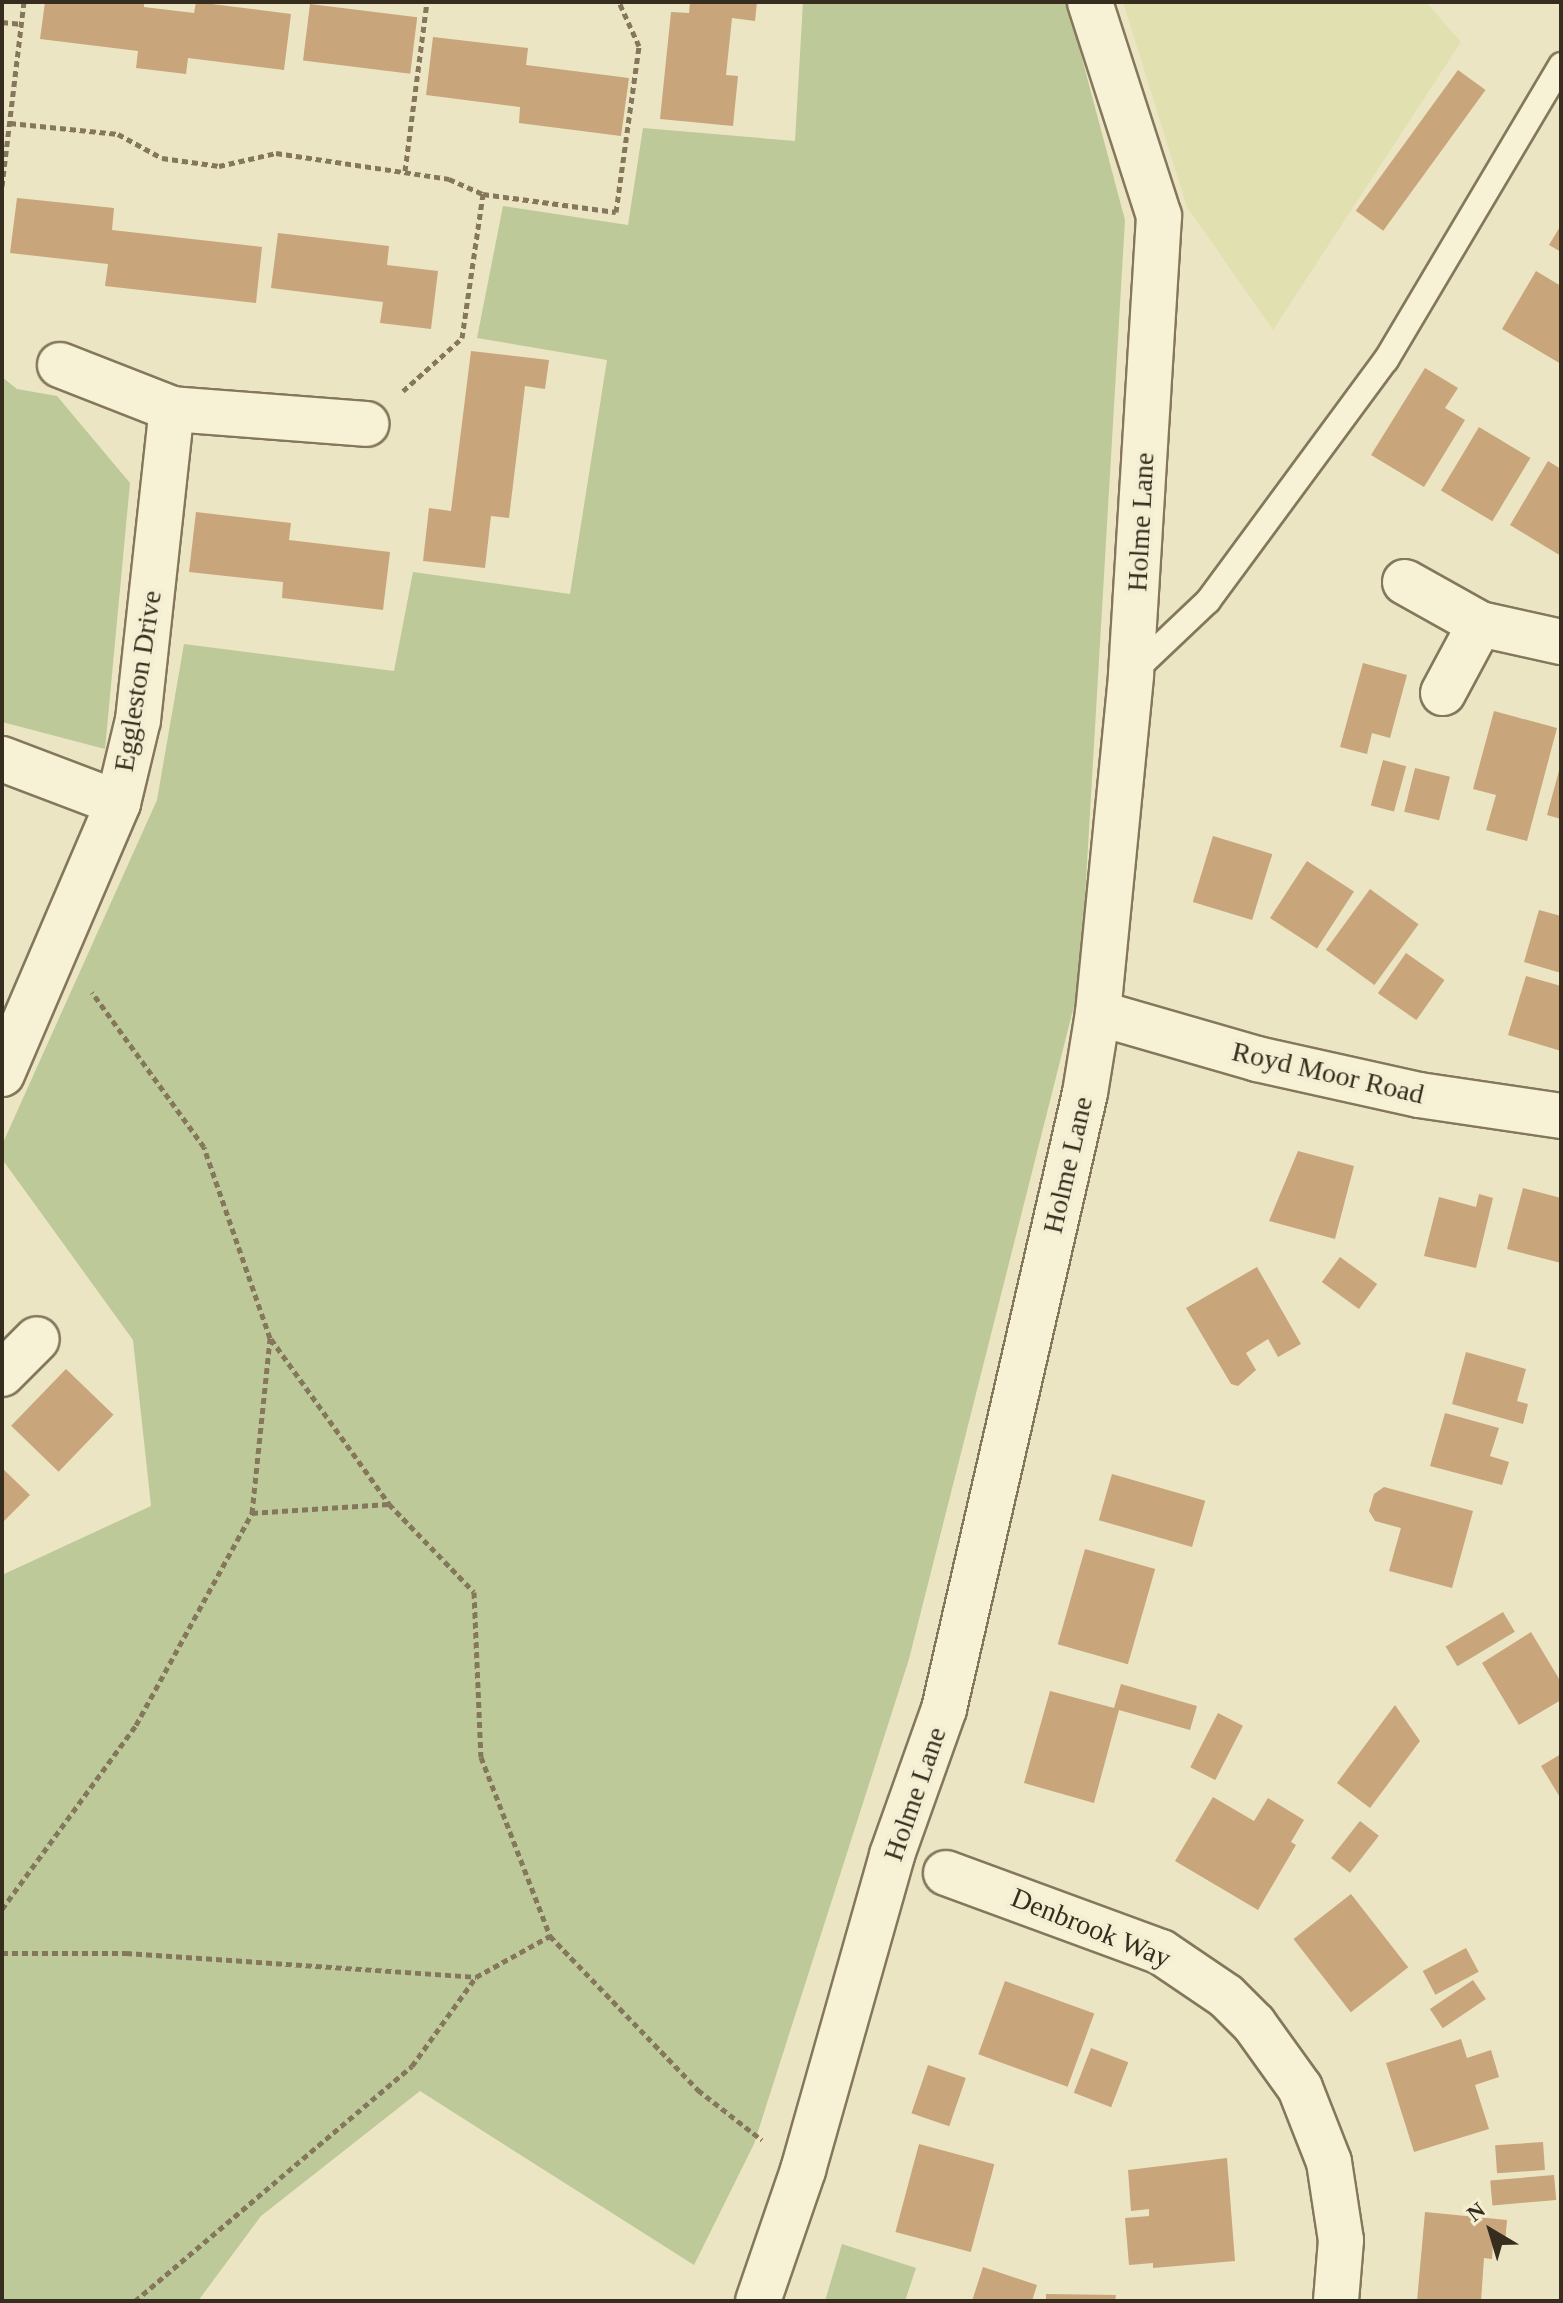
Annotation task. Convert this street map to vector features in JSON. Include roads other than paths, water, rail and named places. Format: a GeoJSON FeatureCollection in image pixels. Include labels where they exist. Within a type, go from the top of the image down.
{"type":"FeatureCollection","features":[{"type":"Feature","properties":{"kind":"street","name":"Holme Lane"},"geometry":{"type":"LineString","coordinates":[[758,2301],[803,2170],[892,1855],[944,1709],[1085,1093],[1098,1013],[1131,674],[1159,216],[1090,2]]}},
{"type":"Feature","properties":{"kind":"street"},"geometry":{"type":"LineString","coordinates":[[60,365],[172,409],[366,424]]}},
{"type":"Feature","properties":{"kind":"street","name":"Eggleston Drive"},"geometry":{"type":"LineString","coordinates":[[2,1074],[118,803],[138,720],[172,409]]}},
{"type":"Feature","properties":{"kind":"street"},"geometry":{"type":"LineString","coordinates":[[1405,582],[1480,624],[1561,642]]}},
{"type":"Feature","properties":{"kind":"street"},"geometry":{"type":"LineString","coordinates":[[1443,693],[1480,624]]}},
{"type":"Feature","properties":{"kind":"street"},"geometry":{"type":"LineString","coordinates":[[2,759],[118,803]]}},
{"type":"Feature","properties":{"kind":"street","name":"Royd Moor Road"},"geometry":{"type":"LineString","coordinates":[[1098,1013],[1301,1069],[1419,1095],[1561,1116]]}},
{"type":"Feature","properties":{"kind":"street"},"geometry":{"type":"LineString","coordinates":[[2,1374],[37,1339]]}},
{"type":"Feature","properties":{"kind":"street","name":"Denbrook Way"},"geometry":{"type":"LineString","coordinates":[[946,1873],[1161,1952],[1226,1996],[1254,2024],[1300,2088],[1329,2162],[1341,2240],[1336,2301]]}},
{"type":"Feature","properties":{"kind":"lane"},"geometry":{"type":"LineString","coordinates":[[1131,674],[1208,601],[1386,360],[1561,65]]}}]}
